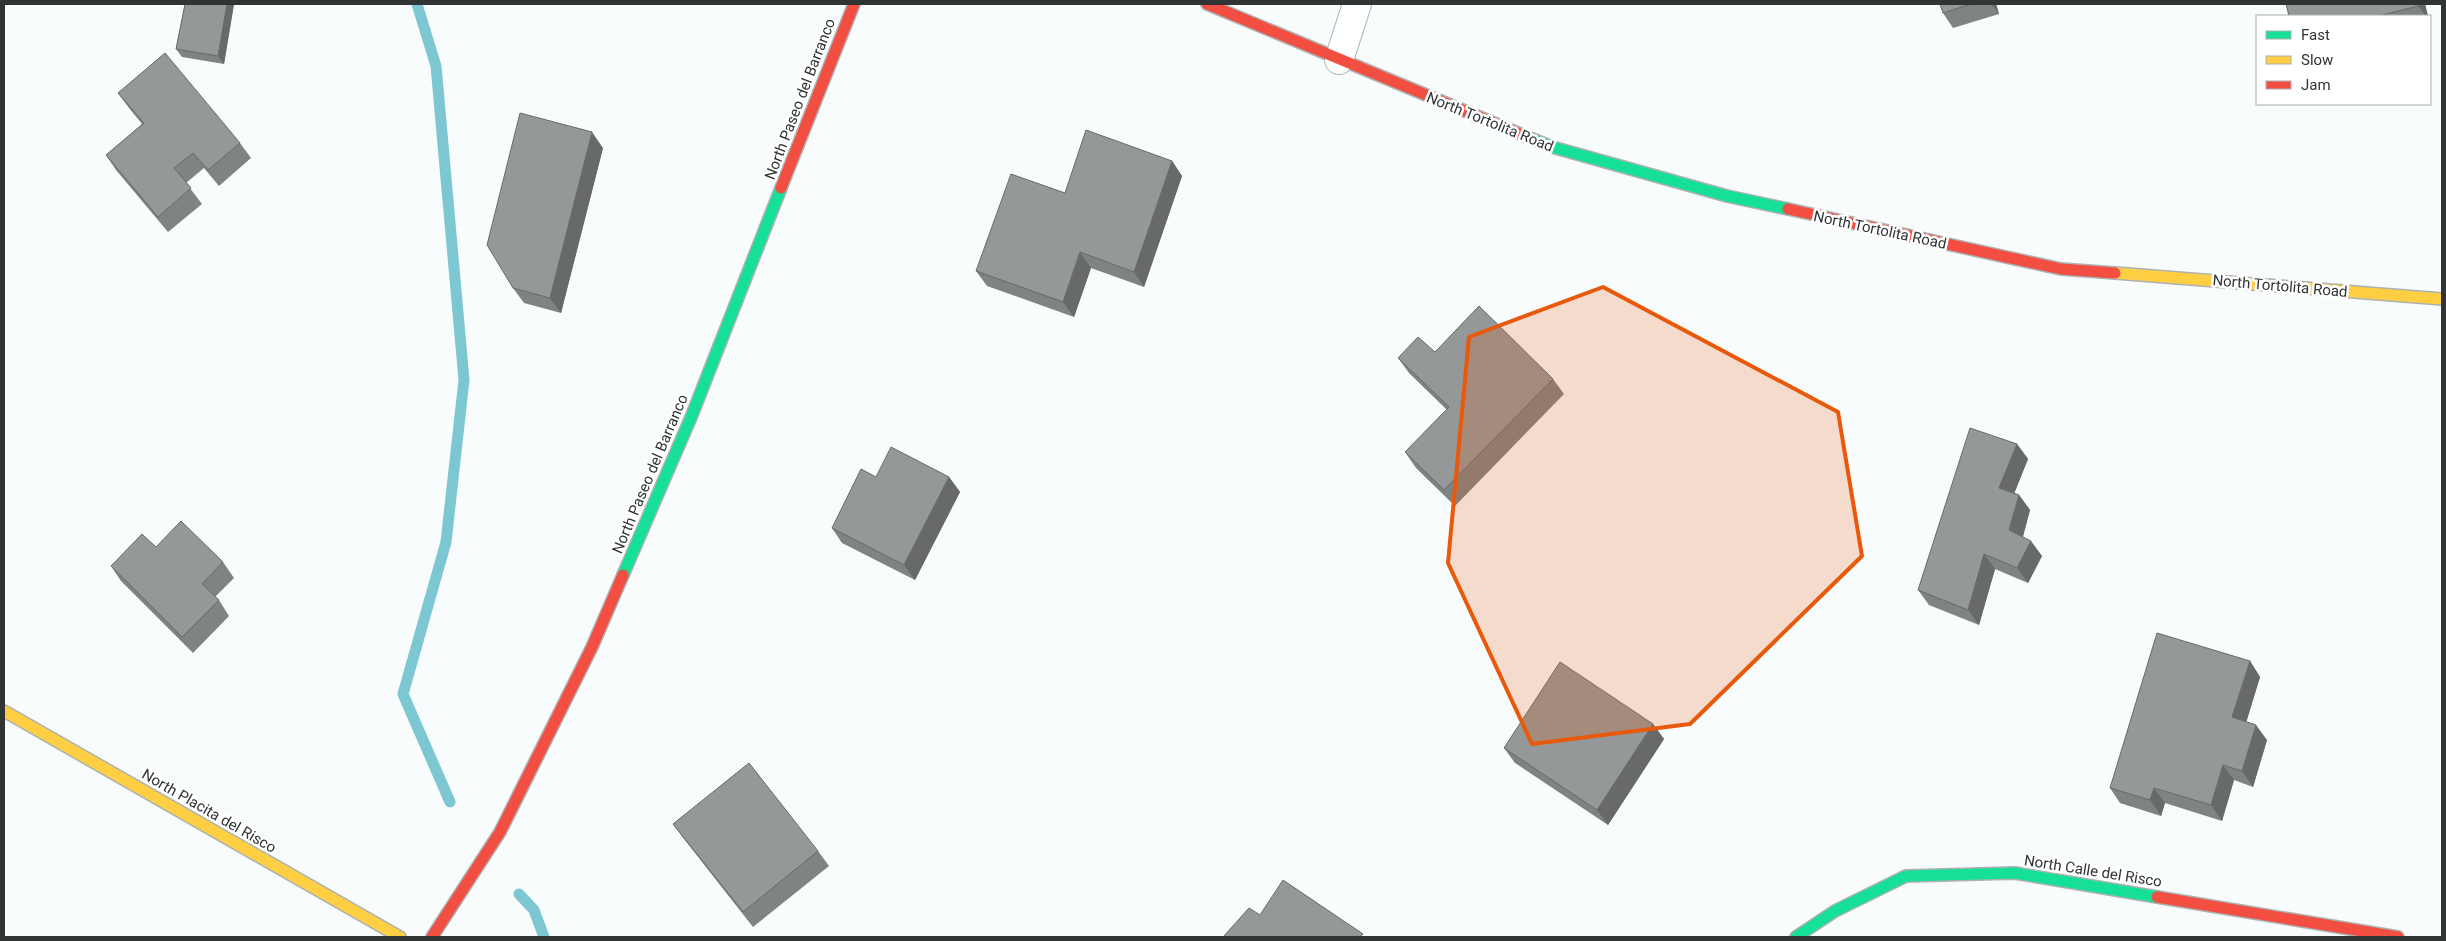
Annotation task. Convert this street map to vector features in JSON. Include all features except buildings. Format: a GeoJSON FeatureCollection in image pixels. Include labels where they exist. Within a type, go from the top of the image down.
{"type":"FeatureCollection","features":[{"type":"Feature","properties":{"kind":"street","name":"North Paseo del Barranco"},"geometry":{"type":"LineString","coordinates":[[432,937],[500,832],[592,647],[692,414],[854,4]]}},
{"type":"Feature","properties":{"kind":"street","name":"North Tortolita Road"},"geometry":{"type":"LineString","coordinates":[[1207,4],[1552,147],[1727,196],[2061,269],[2442,300]]}},
{"type":"Feature","properties":{"kind":"street"},"geometry":{"type":"LineString","coordinates":[[1339,60],[1357,4]]}},
{"type":"Feature","properties":{"kind":"street","name":"North Placita del Risco"},"geometry":{"type":"LineString","coordinates":[[4,711],[400,937]]}},
{"type":"Feature","properties":{"kind":"street","name":"North Calle del Risco"},"geometry":{"type":"LineString","coordinates":[[1796,937],[1834,911],[1906,876],[2015,874],[2398,937]]}},
{"type":"Feature","properties":{"kind":"highlighted area"},"geometry":{"type":"Polygon","coordinates":[[[1603,287],[1838,412],[1862,556],[1690,724],[1532,744],[1448,563],[1469,337],[1603,287]]]}},
{"type":"Feature","properties":{"kind":"waterway"},"geometry":{"type":"LineString","coordinates":[[417,4],[436,66],[464,380],[446,542],[403,694],[450,802]]}},
{"type":"Feature","properties":{"kind":"waterway"},"geometry":{"type":"LineString","coordinates":[[519,894],[534,910],[544,937]]}},
{"type":"Feature","properties":{"kind":"traffic: fast"},"geometry":{"type":"LineString","coordinates":[[1525,136],[1552,147],[1727,196],[1788,209]]}},
{"type":"Feature","properties":{"kind":"traffic: fast"},"geometry":{"type":"LineString","coordinates":[[623,575],[692,415],[781,188]]}},
{"type":"Feature","properties":{"kind":"traffic: fast"},"geometry":{"type":"LineString","coordinates":[[1796,937],[1835,911],[1906,876],[2015,873],[2157,897]]}},
{"type":"Feature","properties":{"kind":"traffic: slow"},"geometry":{"type":"LineString","coordinates":[[2115,273],[2442,299]]}},
{"type":"Feature","properties":{"kind":"traffic: slow"},"geometry":{"type":"LineString","coordinates":[[4,711],[400,937]]}},
{"type":"Feature","properties":{"kind":"traffic: jam"},"geometry":{"type":"LineString","coordinates":[[781,188],[854,4]]}},
{"type":"Feature","properties":{"kind":"traffic: jam"},"geometry":{"type":"LineString","coordinates":[[1207,4],[1525,136]]}},
{"type":"Feature","properties":{"kind":"traffic: jam"},"geometry":{"type":"LineString","coordinates":[[1788,209],[2061,269],[2115,273]]}},
{"type":"Feature","properties":{"kind":"traffic: jam"},"geometry":{"type":"LineString","coordinates":[[432,937],[500,832],[592,647],[623,575]]}},
{"type":"Feature","properties":{"kind":"traffic: jam"},"geometry":{"type":"LineString","coordinates":[[2157,897],[2398,937]]}}]}
